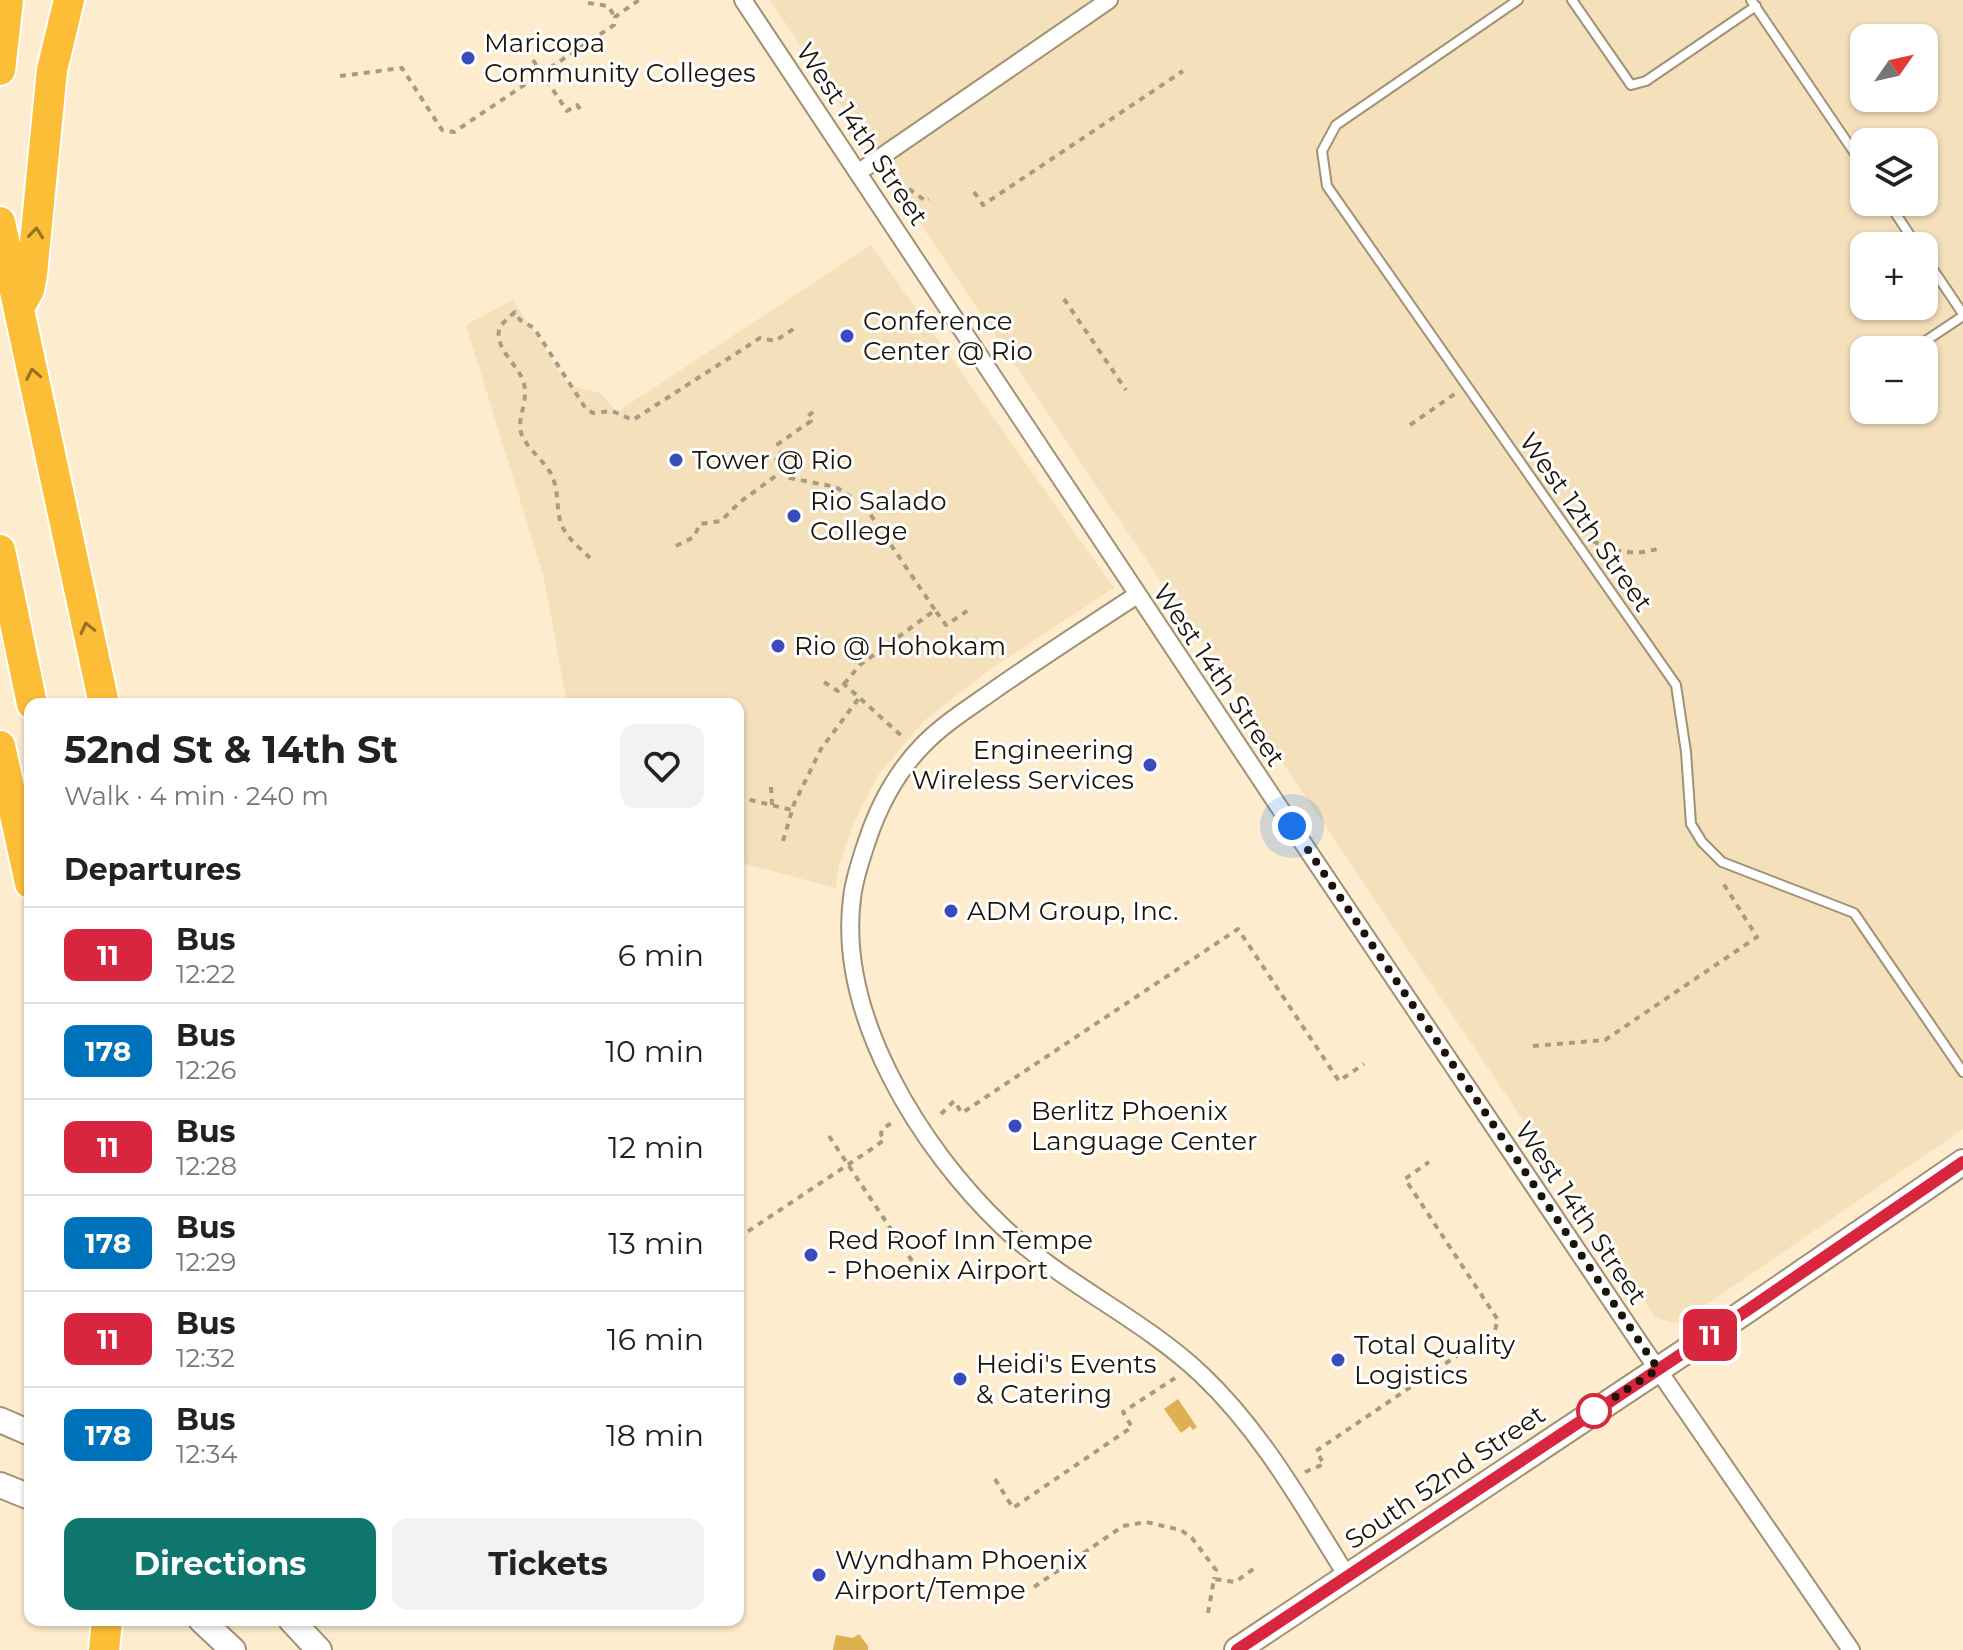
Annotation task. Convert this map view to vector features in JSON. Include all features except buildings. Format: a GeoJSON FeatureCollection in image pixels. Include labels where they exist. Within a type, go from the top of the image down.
{"type":"FeatureCollection","features":[{"type":"Feature","properties":{"kind":"highway"},"geometry":{"type":"LineString","coordinates":[[0,70],[8,0]]}},
{"type":"Feature","properties":{"kind":"highway"},"geometry":{"type":"LineString","coordinates":[[19,308],[29,290],[32,274],[52,70],[69,0]]}},
{"type":"Feature","properties":{"kind":"highway"},"geometry":{"type":"LineString","coordinates":[[0,222],[103,698]]}},
{"type":"Feature","properties":{"kind":"highway"},"geometry":{"type":"LineString","coordinates":[[0,550],[31,698]]}},
{"type":"Feature","properties":{"kind":"highway"},"geometry":{"type":"LineString","coordinates":[[0,746],[24,856]]}},
{"type":"Feature","properties":{"kind":"highway"},"geometry":{"type":"LineString","coordinates":[[104,1650],[106,1626]]}},
{"type":"Feature","properties":{"kind":"main road","name":"South 52nd Street"},"geometry":{"type":"LineString","coordinates":[[1237,1650],[1963,1162]]}},
{"type":"Feature","properties":{"kind":"main road"},"geometry":{"type":"LineString","coordinates":[[0,1420],[24,1430]]}},
{"type":"Feature","properties":{"kind":"main road"},"geometry":{"type":"LineString","coordinates":[[0,1485],[24,1495]]}},
{"type":"Feature","properties":{"kind":"main road"},"geometry":{"type":"LineString","coordinates":[[207,1626],[233,1650]]}},
{"type":"Feature","properties":{"kind":"main road"},"geometry":{"type":"LineString","coordinates":[[297,1626],[319,1650]]}},
{"type":"Feature","properties":{"kind":"street","name":"West 14th Street"},"geometry":{"type":"LineString","coordinates":[[743,0],[1137,595],[1851,1650]]}},
{"type":"Feature","properties":{"kind":"street"},"geometry":{"type":"LineString","coordinates":[[859,172],[1109,0]]}},
{"type":"Feature","properties":{"kind":"street"},"geometry":{"type":"LineString","coordinates":[[1137,595],[954,718],[922,746],[895,779],[876,815],[852,897],[855,981],[869,1029],[891,1079],[962,1183],[1002,1226],[1075,1283],[1179,1354],[1245,1420],[1276,1462],[1347,1576]]}},
{"type":"Feature","properties":{"kind":"lane","name":"West 12th Street"},"geometry":{"type":"LineString","coordinates":[[1518,0],[1336,125],[1322,151],[1327,186],[1676,685],[1686,752],[1691,824],[1702,842],[1722,862],[1854,913],[1963,1072]]}},
{"type":"Feature","properties":{"kind":"lane"},"geometry":{"type":"LineString","coordinates":[[1572,0],[1631,85],[1646,81],[1754,3],[1850,146]]}},
{"type":"Feature","properties":{"kind":"lane"},"geometry":{"type":"LineString","coordinates":[[1932,336],[1963,315],[1938,277]]}},
{"type":"Feature","properties":{"kind":"path"},"geometry":{"type":"LineString","coordinates":[[615,17],[639,0]]}},
{"type":"Feature","properties":{"kind":"path"},"geometry":{"type":"LineString","coordinates":[[340,76],[402,68],[429,108],[429,113],[442,130],[448,132],[461,128],[614,25],[615,17],[608,6],[588,3]]}},
{"type":"Feature","properties":{"kind":"path"},"geometry":{"type":"LineString","coordinates":[[533,60],[567,111],[577,105],[580,109]]}},
{"type":"Feature","properties":{"kind":"path"},"geometry":{"type":"LineString","coordinates":[[974,192],[983,205],[1183,71]]}},
{"type":"Feature","properties":{"kind":"path"},"geometry":{"type":"LineString","coordinates":[[899,182],[926,201],[929,199]]}},
{"type":"Feature","properties":{"kind":"path"},"geometry":{"type":"LineString","coordinates":[[1064,299],[1126,390]]}},
{"type":"Feature","properties":{"kind":"path"},"geometry":{"type":"LineString","coordinates":[[590,558],[567,534],[560,520],[557,488],[551,474],[522,435],[524,383],[504,350],[500,326],[515,312],[520,320],[534,328],[586,409],[593,413],[612,411],[633,420],[760,338],[775,341],[795,328]]}},
{"type":"Feature","properties":{"kind":"path"},"geometry":{"type":"LineString","coordinates":[[1410,425],[1458,392]]}},
{"type":"Feature","properties":{"kind":"path"},"geometry":{"type":"LineString","coordinates":[[813,412],[808,416],[811,421],[778,444],[783,451],[775,457],[790,478],[836,487],[851,497]]}},
{"type":"Feature","properties":{"kind":"path"},"geometry":{"type":"LineString","coordinates":[[676,546],[694,537],[700,524],[721,521],[740,502],[784,470]]}},
{"type":"Feature","properties":{"kind":"path"},"geometry":{"type":"LineString","coordinates":[[864,505],[946,625],[970,609]]}},
{"type":"Feature","properties":{"kind":"path"},"geometry":{"type":"LineString","coordinates":[[1591,540],[1610,549],[1632,553],[1660,548]]}},
{"type":"Feature","properties":{"kind":"path"},"geometry":{"type":"LineString","coordinates":[[824,682],[838,691],[860,665],[935,610]]}},
{"type":"Feature","properties":{"kind":"path"},"geometry":{"type":"LineString","coordinates":[[844,684],[904,738]]}},
{"type":"Feature","properties":{"kind":"path"},"geometry":{"type":"LineString","coordinates":[[783,841],[792,810],[821,749],[859,698]]}},
{"type":"Feature","properties":{"kind":"path"},"geometry":{"type":"LineString","coordinates":[[771,787],[772,805]]}},
{"type":"Feature","properties":{"kind":"path"},"geometry":{"type":"LineString","coordinates":[[744,798],[792,810]]}},
{"type":"Feature","properties":{"kind":"path"},"geometry":{"type":"LineString","coordinates":[[1533,1046],[1605,1040],[1757,937],[1723,883]]}},
{"type":"Feature","properties":{"kind":"path"},"geometry":{"type":"LineString","coordinates":[[941,1114],[954,1101],[962,1113],[1238,929],[1339,1081],[1364,1064]]}},
{"type":"Feature","properties":{"kind":"path"},"geometry":{"type":"LineString","coordinates":[[744,1234],[884,1140],[882,1129],[893,1122]]}},
{"type":"Feature","properties":{"kind":"path"},"geometry":{"type":"LineString","coordinates":[[829,1136],[918,1270]]}},
{"type":"Feature","properties":{"kind":"path"},"geometry":{"type":"LineString","coordinates":[[1305,1472],[1324,1464],[1316,1451],[1495,1330],[1498,1320],[1405,1179],[1429,1162]]}},
{"type":"Feature","properties":{"kind":"path"},"geometry":{"type":"LineString","coordinates":[[995,1479],[1013,1508],[1132,1427],[1123,1412],[1175,1378]]}},
{"type":"Feature","properties":{"kind":"path"},"geometry":{"type":"LineString","coordinates":[[1034,1587],[1123,1526],[1146,1522],[1181,1530],[1192,1538],[1216,1570],[1208,1613]]}},
{"type":"Feature","properties":{"kind":"path"},"geometry":{"type":"LineString","coordinates":[[1214,1579],[1235,1582],[1255,1568]]}},
{"type":"Feature","properties":{"kind":"shaded area"},"geometry":{"type":"Polygon","coordinates":[[[770,0],[1963,0],[1963,1129],[1678,1324],[1656,1318],[770,0]]]}},
{"type":"Feature","properties":{"kind":"shaded area","name":"Rio Salado College"},"geometry":{"type":"Polygon","coordinates":[[[871,245],[1114,588],[992,668],[925,720],[879,774],[855,820],[838,868],[836,888],[744,864],[744,698],[566,698],[544,578],[466,325],[513,300],[568,385],[600,393],[617,412],[871,245]]]}},
{"type":"Feature","properties":{"kind":"shaded area"},"geometry":{"type":"Polygon","coordinates":[[[1178,1399],[1197,1427],[1193,1430],[1190,1426],[1181,1433],[1164,1409],[1178,1399]]]}},
{"type":"Feature","properties":{"kind":"shaded area"},"geometry":{"type":"Polygon","coordinates":[[[859,1634],[868,1650],[833,1650],[836,1635],[853,1638],[859,1634]]]}},
{"type":"Feature","properties":{"kind":"bus line","name":"11"},"geometry":{"type":"LineString","coordinates":[[1237,1650],[1816,1264],[1963,1162]]}},
{"type":"Feature","properties":{"kind":"place","name":"Maricopa Community Colleges"},"geometry":{"type":"Point","coordinates":[468,58]}},
{"type":"Feature","properties":{"kind":"place","name":"Conference Center @ Rio"},"geometry":{"type":"Point","coordinates":[847,336]}},
{"type":"Feature","properties":{"kind":"place","name":"Tower @ Rio"},"geometry":{"type":"Point","coordinates":[676,460]}},
{"type":"Feature","properties":{"kind":"place","name":"Rio Salado College"},"geometry":{"type":"Point","coordinates":[794,516]}},
{"type":"Feature","properties":{"kind":"place","name":"Rio @ Hohokam"},"geometry":{"type":"Point","coordinates":[778,646]}},
{"type":"Feature","properties":{"kind":"place","name":"Engineering Wireless Services"},"geometry":{"type":"Point","coordinates":[1150,765]}},
{"type":"Feature","properties":{"kind":"place","name":"ADM Group, Inc."},"geometry":{"type":"Point","coordinates":[951,911]}},
{"type":"Feature","properties":{"kind":"place","name":"Berlitz Phoenix Language Center"},"geometry":{"type":"Point","coordinates":[1015,1126]}},
{"type":"Feature","properties":{"kind":"place","name":"Red Roof Inn Tempe - Phoenix Airport"},"geometry":{"type":"Point","coordinates":[811,1255]}},
{"type":"Feature","properties":{"kind":"place","name":"Total Quality Logistics"},"geometry":{"type":"Point","coordinates":[1338,1360]}},
{"type":"Feature","properties":{"kind":"place","name":"Heidi's Events & Catering"},"geometry":{"type":"Point","coordinates":[960,1379]}},
{"type":"Feature","properties":{"kind":"place","name":"Wyndham Phoenix Airport/Tempe"},"geometry":{"type":"Point","coordinates":[819,1575]}},
{"type":"Feature","properties":{"kind":"route"},"geometry":{"type":"LineString","coordinates":[[1292,826],[1658,1369],[1594,1411]]}}]}
